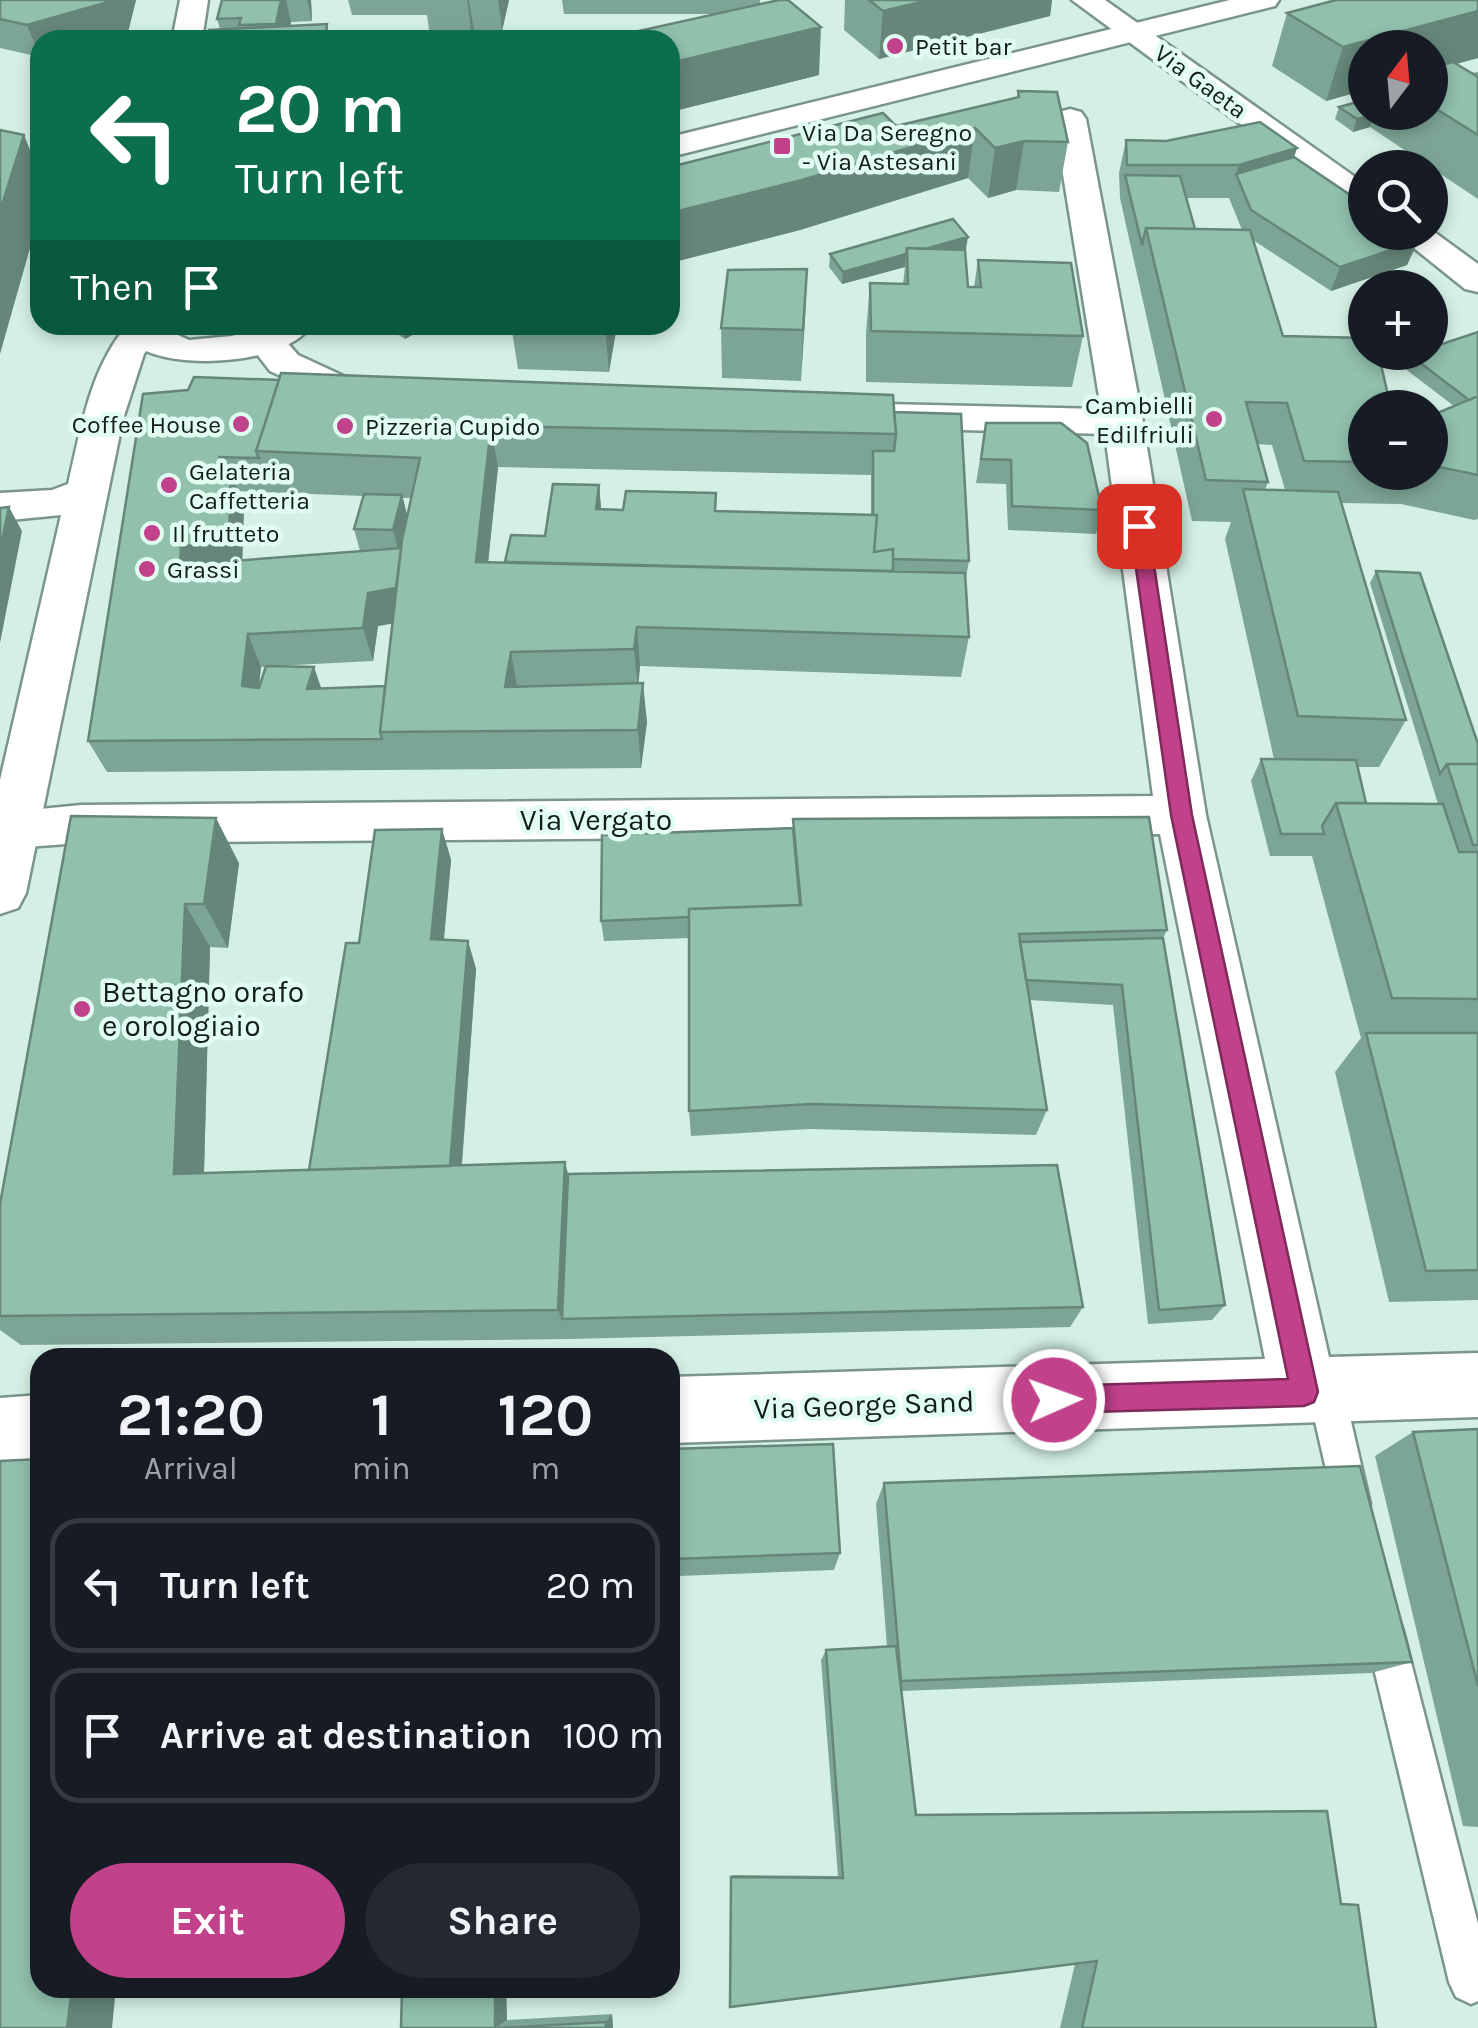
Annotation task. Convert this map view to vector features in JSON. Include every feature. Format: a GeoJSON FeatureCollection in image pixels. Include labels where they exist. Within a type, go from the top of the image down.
{"type":"FeatureCollection","features":[{"type":"Feature","properties":{"kind":"street"},"geometry":{"type":"LineString","coordinates":[[188,30],[194,0]]}},
{"type":"Feature","properties":{"kind":"street","name":"Via Gaeta"},"geometry":{"type":"LineString","coordinates":[[1086,0],[1348,188]]}},
{"type":"Feature","properties":{"kind":"street"},"geometry":{"type":"LineString","coordinates":[[680,145],[1265,0]]}},
{"type":"Feature","properties":{"kind":"street"},"geometry":{"type":"LineString","coordinates":[[1070,119],[1123,422],[1181,815],[1315,1392]]}},
{"type":"Feature","properties":{"kind":"street"},"geometry":{"type":"LineString","coordinates":[[1435,250],[1478,281]]}},
{"type":"Feature","properties":{"kind":"street"},"geometry":{"type":"LineString","coordinates":[[0,894],[104,420],[134,335]]}},
{"type":"Feature","properties":{"kind":"street"},"geometry":{"type":"LineString","coordinates":[[146,335],[160,344],[187,350],[217,350]]}},
{"type":"Feature","properties":{"kind":"street"},"geometry":{"type":"LineString","coordinates":[[104,420],[191,359],[269,335]]}},
{"type":"Feature","properties":{"kind":"street"},"geometry":{"type":"LineString","coordinates":[[279,335],[284,364],[373,405],[412,406]]}},
{"type":"Feature","properties":{"kind":"street"},"geometry":{"type":"LineString","coordinates":[[846,415],[1123,422]]}},
{"type":"Feature","properties":{"kind":"street"},"geometry":{"type":"LineString","coordinates":[[0,506],[56,504],[87,492]]}},
{"type":"Feature","properties":{"kind":"street","name":"Via Vergato"},"geometry":{"type":"LineString","coordinates":[[12,829],[121,824],[1181,815]]}},
{"type":"Feature","properties":{"kind":"street","name":"Via George Sand"},"geometry":{"type":"LineString","coordinates":[[680,1410],[1478,1385]]}},
{"type":"Feature","properties":{"kind":"street"},"geometry":{"type":"LineString","coordinates":[[0,1430],[30,1428]]}},
{"type":"Feature","properties":{"kind":"lane"},"geometry":{"type":"LineString","coordinates":[[1315,1392],[1362,1546]]}},
{"type":"Feature","properties":{"kind":"lane"},"geometry":{"type":"LineString","coordinates":[[1377,1603],[1471,1982]]}},
{"type":"Feature","properties":{"kind":"building"},"geometry":{"type":"Polygon","coordinates":[[[0,0],[115,0],[27,25],[0,19],[0,0]]]}},
{"type":"Feature","properties":{"kind":"building"},"geometry":{"type":"Polygon","coordinates":[[[222,0],[281,0],[276,24],[239,25],[241,18],[217,19],[222,0]]]}},
{"type":"Feature","properties":{"kind":"building"},"geometry":{"type":"Polygon","coordinates":[[[779,0],[788,0],[821,27],[680,61],[680,30],[643,30],[779,0]]]}},
{"type":"Feature","properties":{"kind":"building"},"geometry":{"type":"Polygon","coordinates":[[[869,0],[929,0],[883,11],[869,0]]]}},
{"type":"Feature","properties":{"kind":"building"},"geometry":{"type":"Polygon","coordinates":[[[1336,0],[1478,0],[1478,11],[1407,30],[1348,30],[1348,46],[1343,47],[1287,13],[1336,0]]]}},
{"type":"Feature","properties":{"kind":"building"},"geometry":{"type":"Polygon","coordinates":[[[327,24],[326,30],[209,30],[327,24]]]}},
{"type":"Feature","properties":{"kind":"building"},"geometry":{"type":"Polygon","coordinates":[[[1453,62],[1478,77],[1478,135],[1448,116],[1448,63],[1453,62]]]}},
{"type":"Feature","properties":{"kind":"building"},"geometry":{"type":"Polygon","coordinates":[[[1018,91],[1057,92],[1068,142],[1024,141],[995,148],[975,128],[802,180],[680,210],[680,164],[883,113],[896,126],[1019,97],[1018,91]]]}},
{"type":"Feature","properties":{"kind":"building"},"geometry":{"type":"Polygon","coordinates":[[[1260,122],[1297,148],[1239,165],[1127,165],[1126,140],[1166,141],[1260,122]]]}},
{"type":"Feature","properties":{"kind":"building"},"geometry":{"type":"Polygon","coordinates":[[[0,130],[24,135],[0,211],[0,130]]]}},
{"type":"Feature","properties":{"kind":"building"},"geometry":{"type":"Polygon","coordinates":[[[1294,157],[1348,194],[1348,250],[1391,250],[1340,267],[1251,210],[1236,174],[1294,157]]]}},
{"type":"Feature","properties":{"kind":"building"},"geometry":{"type":"Polygon","coordinates":[[[1125,175],[1180,176],[1195,229],[1146,228],[1142,245],[1125,175]]]}},
{"type":"Feature","properties":{"kind":"building"},"geometry":{"type":"Polygon","coordinates":[[[953,219],[968,237],[925,249],[907,248],[906,254],[843,272],[830,254],[953,219]]]}},
{"type":"Feature","properties":{"kind":"building"},"geometry":{"type":"Polygon","coordinates":[[[1146,228],[1250,230],[1283,336],[1348,338],[1348,370],[1382,370],[1387,390],[1348,390],[1348,462],[1304,461],[1287,403],[1246,402],[1268,482],[1206,480],[1146,228]]]}},
{"type":"Feature","properties":{"kind":"building"},"geometry":{"type":"Polygon","coordinates":[[[907,248],[965,250],[968,287],[981,287],[978,260],[1071,263],[1083,336],[871,331],[870,283],[908,284],[907,248]]]}},
{"type":"Feature","properties":{"kind":"building"},"geometry":{"type":"Polygon","coordinates":[[[807,269],[803,330],[721,328],[728,270],[807,269]]]}},
{"type":"Feature","properties":{"kind":"building"},"geometry":{"type":"Polygon","coordinates":[[[1478,332],[1478,396],[1469,400],[1430,370],[1448,370],[1448,342],[1478,332]]]}},
{"type":"Feature","properties":{"kind":"building"},"geometry":{"type":"Polygon","coordinates":[[[281,373],[893,395],[896,434],[491,426],[476,562],[965,573],[969,637],[637,627],[634,649],[511,652],[505,687],[643,683],[638,730],[380,732],[402,540],[420,458],[256,451],[281,373]]]}},
{"type":"Feature","properties":{"kind":"building"},"geometry":{"type":"Polygon","coordinates":[[[194,377],[279,380],[256,451],[259,458],[220,457],[231,472],[229,539],[181,547],[180,565],[401,548],[396,588],[368,593],[363,628],[248,634],[242,686],[259,688],[266,666],[314,667],[307,689],[385,686],[382,739],[88,741],[143,394],[188,390],[194,377]]]}},
{"type":"Feature","properties":{"kind":"building"},"geometry":{"type":"Polygon","coordinates":[[[1478,396],[1478,475],[1448,469],[1448,409],[1478,396]]]}},
{"type":"Feature","properties":{"kind":"building"},"geometry":{"type":"Polygon","coordinates":[[[894,412],[961,414],[969,561],[893,559],[893,549],[874,552],[877,515],[873,515],[873,451],[894,451],[894,412]]]}},
{"type":"Feature","properties":{"kind":"building"},"geometry":{"type":"Polygon","coordinates":[[[986,423],[1061,423],[1087,443],[1102,510],[1012,506],[1011,460],[981,459],[986,423]]]}},
{"type":"Feature","properties":{"kind":"building"},"geometry":{"type":"Polygon","coordinates":[[[553,484],[599,485],[596,509],[623,510],[626,491],[716,493],[715,511],[877,515],[874,552],[893,549],[893,571],[505,562],[511,535],[545,536],[553,484]]]}},
{"type":"Feature","properties":{"kind":"building"},"geometry":{"type":"Polygon","coordinates":[[[1243,489],[1338,492],[1406,720],[1298,716],[1243,489]]]}},
{"type":"Feature","properties":{"kind":"building"},"geometry":{"type":"Polygon","coordinates":[[[364,494],[402,495],[393,530],[354,529],[364,494]]]}},
{"type":"Feature","properties":{"kind":"building"},"geometry":{"type":"Polygon","coordinates":[[[9,507],[0,550],[0,508],[9,507]]]}},
{"type":"Feature","properties":{"kind":"building"},"geometry":{"type":"Polygon","coordinates":[[[1376,571],[1420,573],[1478,744],[1478,764],[1447,764],[1440,774],[1376,571]]]}},
{"type":"Feature","properties":{"kind":"building"},"geometry":{"type":"Polygon","coordinates":[[[1261,759],[1356,760],[1366,803],[1336,803],[1322,826],[1324,834],[1281,834],[1261,759]]]}},
{"type":"Feature","properties":{"kind":"building"},"geometry":{"type":"Polygon","coordinates":[[[1447,764],[1478,764],[1478,845],[1473,845],[1447,764]]]}},
{"type":"Feature","properties":{"kind":"building"},"geometry":{"type":"Polygon","coordinates":[[[1336,803],[1443,804],[1459,852],[1478,852],[1478,999],[1392,998],[1336,803]]]}},
{"type":"Feature","properties":{"kind":"building"},"geometry":{"type":"Polygon","coordinates":[[[71,816],[216,818],[204,904],[185,904],[174,1174],[565,1162],[558,1310],[0,1316],[0,1204],[71,816]]]}},
{"type":"Feature","properties":{"kind":"building"},"geometry":{"type":"Polygon","coordinates":[[[1149,817],[1167,930],[1019,934],[1047,1110],[812,1104],[689,1111],[689,909],[801,905],[793,819],[1149,817]]]}},
{"type":"Feature","properties":{"kind":"building"},"geometry":{"type":"Polygon","coordinates":[[[793,828],[800,905],[689,909],[689,917],[601,921],[602,835],[793,828]]]}},
{"type":"Feature","properties":{"kind":"building"},"geometry":{"type":"Polygon","coordinates":[[[442,829],[431,939],[468,941],[450,1166],[309,1170],[346,943],[359,943],[375,830],[442,829]]]}},
{"type":"Feature","properties":{"kind":"building"},"geometry":{"type":"Polygon","coordinates":[[[1163,938],[1225,1305],[1159,1310],[1122,985],[1026,980],[1020,942],[1163,938]]]}},
{"type":"Feature","properties":{"kind":"building"},"geometry":{"type":"Polygon","coordinates":[[[1366,1033],[1478,1033],[1478,1270],[1426,1271],[1366,1033]]]}},
{"type":"Feature","properties":{"kind":"building"},"geometry":{"type":"Polygon","coordinates":[[[1057,1165],[1083,1307],[562,1319],[568,1174],[1057,1165]]]}},
{"type":"Feature","properties":{"kind":"building"},"geometry":{"type":"Polygon","coordinates":[[[1478,1429],[1478,1686],[1413,1432],[1478,1429]]]}},
{"type":"Feature","properties":{"kind":"building"},"geometry":{"type":"Polygon","coordinates":[[[833,1444],[840,1553],[680,1559],[680,1449],[833,1444]]]}},
{"type":"Feature","properties":{"kind":"building"},"geometry":{"type":"Polygon","coordinates":[[[30,1460],[30,1998],[71,1998],[67,2028],[0,2028],[0,1461],[30,1460]]]}},
{"type":"Feature","properties":{"kind":"building"},"geometry":{"type":"Polygon","coordinates":[[[1360,1466],[1412,1662],[901,1681],[884,1483],[1360,1466]]]}},
{"type":"Feature","properties":{"kind":"building"},"geometry":{"type":"Polygon","coordinates":[[[896,1646],[916,1815],[1327,1811],[1341,1904],[1358,1905],[1376,2028],[1082,2028],[1097,1961],[730,2007],[731,1877],[843,1878],[826,1650],[896,1646]]]}},
{"type":"Feature","properties":{"kind":"building"},"geometry":{"type":"Polygon","coordinates":[[[402,1998],[495,1998],[495,2028],[401,2028],[402,1998]]]}},
{"type":"Feature","properties":{"kind":"building"},"geometry":{"type":"Polygon","coordinates":[[[606,2022],[606,2028],[497,2028],[606,2022]]]}},
{"type":"Feature","properties":{"kind":"place","name":"Petit bar"},"geometry":{"type":"Point","coordinates":[895,46]}},
{"type":"Feature","properties":{"kind":"place","name":"Via Da Seregno - Via Astesani"},"geometry":{"type":"Point","coordinates":[782,146]}},
{"type":"Feature","properties":{"kind":"place","name":"Cambielli Edilfriuli"},"geometry":{"type":"Point","coordinates":[1214,419]}},
{"type":"Feature","properties":{"kind":"place","name":"Coffee House"},"geometry":{"type":"Point","coordinates":[241,424]}},
{"type":"Feature","properties":{"kind":"place","name":"Pizzeria Cupido"},"geometry":{"type":"Point","coordinates":[345,426]}},
{"type":"Feature","properties":{"kind":"place","name":"Gelateria Caffetteria"},"geometry":{"type":"Point","coordinates":[169,485]}},
{"type":"Feature","properties":{"kind":"place","name":"Il frutteto"},"geometry":{"type":"Point","coordinates":[152,533]}},
{"type":"Feature","properties":{"kind":"place","name":"Grassi"},"geometry":{"type":"Point","coordinates":[147,569]}},
{"type":"Feature","properties":{"kind":"place","name":"Bettagno orafo e orologiaio"},"geometry":{"type":"Point","coordinates":[82,1009]}},
{"type":"Feature","properties":{"kind":"route"},"geometry":{"type":"LineString","coordinates":[[1054,1400],[1304,1392],[1181,815],[1139,526]]}}]}
